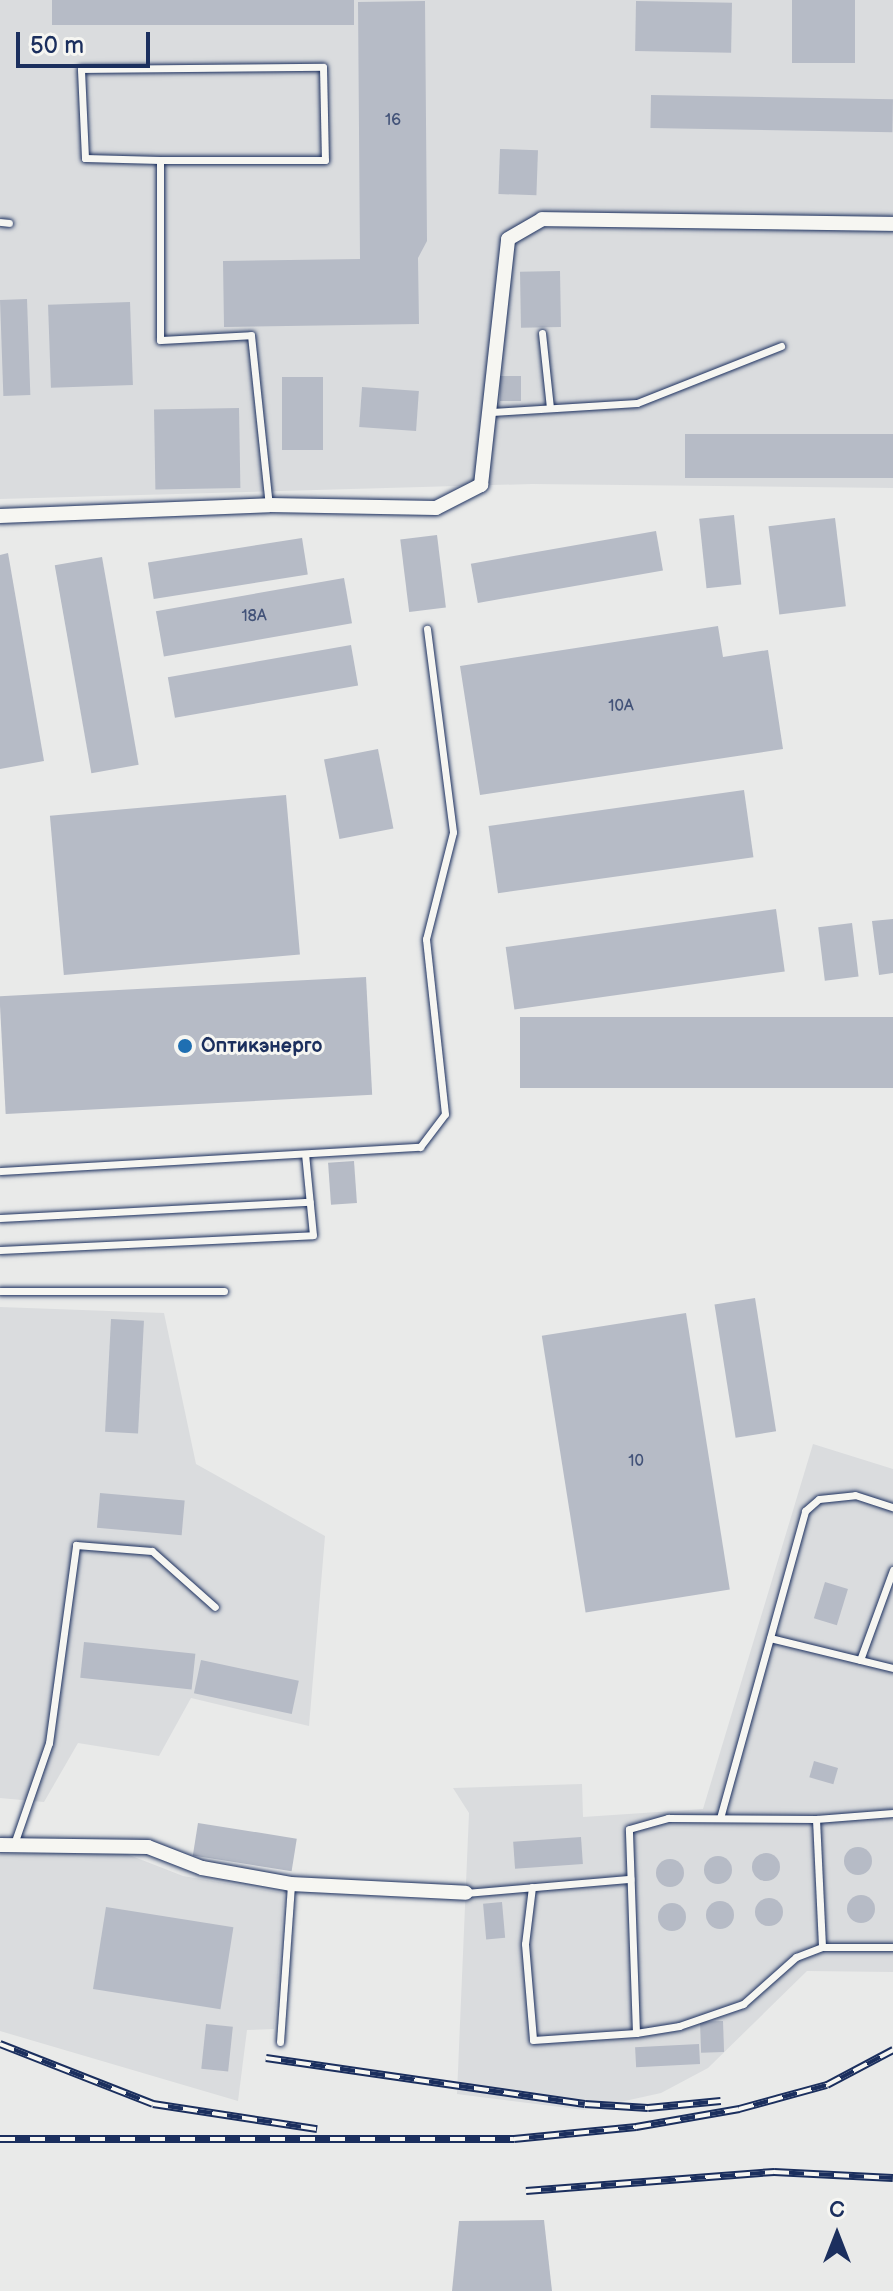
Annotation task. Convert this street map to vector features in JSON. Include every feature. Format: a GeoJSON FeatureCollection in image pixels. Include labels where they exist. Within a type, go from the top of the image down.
{"type":"FeatureCollection","features":[{"type":"Feature","properties":{"kind":"street"},"geometry":{"type":"LineString","coordinates":[[0,516],[269,505],[436,508],[481,485],[492,412],[508,239],[542,219],[893,224]]}},
{"type":"Feature","properties":{"kind":"street"},"geometry":{"type":"LineString","coordinates":[[7,1844],[148,1847],[202,1868],[291,1884],[466,1893]]}},
{"type":"Feature","properties":{"kind":"lane"},"geometry":{"type":"LineString","coordinates":[[323,67],[325,160],[160,160],[85,158],[81,69],[323,67]]}},
{"type":"Feature","properties":{"kind":"lane"},"geometry":{"type":"LineString","coordinates":[[160,160],[160,340],[251,335],[269,505]]}},
{"type":"Feature","properties":{"kind":"lane"},"geometry":{"type":"LineString","coordinates":[[542,333],[550,408]]}},
{"type":"Feature","properties":{"kind":"lane"},"geometry":{"type":"LineString","coordinates":[[492,412],[637,403],[781,346]]}},
{"type":"Feature","properties":{"kind":"lane"},"geometry":{"type":"LineString","coordinates":[[0,1171],[420,1147],[445,1114],[426,939],[453,832],[427,629]]}},
{"type":"Feature","properties":{"kind":"lane"},"geometry":{"type":"LineString","coordinates":[[0,1250],[313,1235],[305,1154]]}},
{"type":"Feature","properties":{"kind":"lane"},"geometry":{"type":"LineString","coordinates":[[0,1218],[310,1202]]}},
{"type":"Feature","properties":{"kind":"lane"},"geometry":{"type":"LineString","coordinates":[[0,1291],[224,1291]]}},
{"type":"Feature","properties":{"kind":"lane"},"geometry":{"type":"LineString","coordinates":[[720,1818],[805,1511],[819,1499],[855,1495],[893,1507]]}},
{"type":"Feature","properties":{"kind":"lane"},"geometry":{"type":"LineString","coordinates":[[7,1844],[49,1743],[76,1545],[152,1551],[215,1607]]}},
{"type":"Feature","properties":{"kind":"lane"},"geometry":{"type":"LineString","coordinates":[[860,1660],[893,1570]]}},
{"type":"Feature","properties":{"kind":"lane"},"geometry":{"type":"LineString","coordinates":[[770,1638],[893,1668]]}},
{"type":"Feature","properties":{"kind":"lane"},"geometry":{"type":"LineString","coordinates":[[636,2033],[629,1829],[668,1818],[816,1819],[893,1813]]}},
{"type":"Feature","properties":{"kind":"lane"},"geometry":{"type":"LineString","coordinates":[[816,1819],[822,1947]]}},
{"type":"Feature","properties":{"kind":"lane"},"geometry":{"type":"LineString","coordinates":[[466,1893],[630,1879]]}},
{"type":"Feature","properties":{"kind":"lane"},"geometry":{"type":"LineString","coordinates":[[280,2042],[291,1884]]}},
{"type":"Feature","properties":{"kind":"lane"},"geometry":{"type":"LineString","coordinates":[[532,1887],[525,1944],[533,2040],[636,2033],[679,2026],[743,2004],[796,1957],[822,1947],[893,1947]]}},
{"type":"Feature","properties":{"kind":"shaded area"},"geometry":{"type":"Polygon","coordinates":[[[0,0],[893,0],[893,488],[532,484],[0,499],[0,0]]]}},
{"type":"Feature","properties":{"kind":"shaded area"},"geometry":{"type":"Polygon","coordinates":[[[0,1307],[164,1313],[196,1464],[325,1536],[309,1726],[191,1698],[159,1756],[78,1743],[44,1802],[0,1798],[0,1307]]]}},
{"type":"Feature","properties":{"kind":"shaded area"},"geometry":{"type":"Polygon","coordinates":[[[813,1444],[893,1469],[893,1972],[807,1971],[708,2068],[661,2093],[584,2110],[457,2094],[469,1813],[453,1788],[582,1784],[583,1817],[703,1809],[813,1444]]]}},
{"type":"Feature","properties":{"kind":"shaded area"},"geometry":{"type":"Polygon","coordinates":[[[124,1853],[183,1876],[284,1893],[274,2029],[247,2030],[238,2101],[0,2031],[0,1854],[124,1853]]]}},
{"type":"Feature","properties":{"kind":"building"},"geometry":{"type":"Polygon","coordinates":[[[52,0],[354,0],[354,25],[52,25],[52,0]]]}},
{"type":"Feature","properties":{"kind":"building"},"geometry":{"type":"Polygon","coordinates":[[[792,0],[855,0],[855,63],[792,63],[792,0]]]}},
{"type":"Feature","properties":{"kind":"building"},"geometry":{"type":"Polygon","coordinates":[[[425,1],[427,241],[418,258],[419,324],[224,327],[223,261],[360,259],[358,2],[425,1]]]}},
{"type":"Feature","properties":{"kind":"building"},"geometry":{"type":"Polygon","coordinates":[[[636,1],[732,3],[731,53],[635,51],[636,1]]]}},
{"type":"Feature","properties":{"kind":"building"},"geometry":{"type":"Polygon","coordinates":[[[651,95],[893,99],[892,132],[650,128],[651,95]]]}},
{"type":"Feature","properties":{"kind":"building"},"geometry":{"type":"Polygon","coordinates":[[[500,149],[538,150],[536,195],[498,194],[500,149]]]}},
{"type":"Feature","properties":{"kind":"building"},"geometry":{"type":"Polygon","coordinates":[[[560,271],[561,327],[521,328],[520,272],[560,271]]]}},
{"type":"Feature","properties":{"kind":"building"},"geometry":{"type":"Polygon","coordinates":[[[27,299],[30,395],[3,396],[0,300],[27,299]]]}},
{"type":"Feature","properties":{"kind":"building"},"geometry":{"type":"Polygon","coordinates":[[[130,302],[133,385],[51,388],[48,305],[130,302]]]}},
{"type":"Feature","properties":{"kind":"building"},"geometry":{"type":"Polygon","coordinates":[[[500,376],[521,376],[521,401],[500,401],[500,376]]]}},
{"type":"Feature","properties":{"kind":"building"},"geometry":{"type":"Polygon","coordinates":[[[282,377],[323,377],[323,450],[282,450],[282,377]]]}},
{"type":"Feature","properties":{"kind":"building"},"geometry":{"type":"Polygon","coordinates":[[[362,387],[419,391],[416,431],[359,427],[362,387]]]}},
{"type":"Feature","properties":{"kind":"building"},"geometry":{"type":"Polygon","coordinates":[[[239,408],[240,488],[155,489],[154,409],[239,408]]]}},
{"type":"Feature","properties":{"kind":"building"},"geometry":{"type":"Polygon","coordinates":[[[685,434],[893,434],[893,478],[685,478],[685,434]]]}},
{"type":"Feature","properties":{"kind":"building"},"geometry":{"type":"Polygon","coordinates":[[[734,515],[741,585],[707,588],[699,519],[734,515]]]}},
{"type":"Feature","properties":{"kind":"building"},"geometry":{"type":"Polygon","coordinates":[[[835,518],[846,606],[779,615],[768,526],[835,518]]]}},
{"type":"Feature","properties":{"kind":"building"},"geometry":{"type":"Polygon","coordinates":[[[656,531],[663,570],[478,603],[471,564],[656,531]]]}},
{"type":"Feature","properties":{"kind":"building"},"geometry":{"type":"Polygon","coordinates":[[[437,535],[446,607],[409,612],[400,540],[437,535]]]}},
{"type":"Feature","properties":{"kind":"building"},"geometry":{"type":"Polygon","coordinates":[[[302,538],[308,575],[154,599],[148,562],[302,538]]]}},
{"type":"Feature","properties":{"kind":"building"},"geometry":{"type":"Polygon","coordinates":[[[8,553],[44,761],[0,769],[0,555],[8,553]]]}},
{"type":"Feature","properties":{"kind":"building"},"geometry":{"type":"Polygon","coordinates":[[[102,557],[139,765],[91,773],[55,565],[102,557]]]}},
{"type":"Feature","properties":{"kind":"building"},"geometry":{"type":"Polygon","coordinates":[[[344,578],[352,623],[164,656],[156,611],[344,578]]]}},
{"type":"Feature","properties":{"kind":"building"},"geometry":{"type":"Polygon","coordinates":[[[718,626],[723,657],[768,650],[783,749],[480,795],[460,666],[718,626]]]}},
{"type":"Feature","properties":{"kind":"building"},"geometry":{"type":"Polygon","coordinates":[[[351,645],[358,685],[175,718],[168,677],[351,645]]]}},
{"type":"Feature","properties":{"kind":"building"},"geometry":{"type":"Polygon","coordinates":[[[378,749],[393,829],[339,839],[324,759],[378,749]]]}},
{"type":"Feature","properties":{"kind":"building"},"geometry":{"type":"Polygon","coordinates":[[[744,790],[753,857],[498,893],[489,826],[744,790]]]}},
{"type":"Feature","properties":{"kind":"building"},"geometry":{"type":"Polygon","coordinates":[[[286,795],[300,954],[64,975],[50,816],[286,795]]]}},
{"type":"Feature","properties":{"kind":"building"},"geometry":{"type":"Polygon","coordinates":[[[776,909],[785,971],[514,1009],[506,947],[776,909]]]}},
{"type":"Feature","properties":{"kind":"building"},"geometry":{"type":"Polygon","coordinates":[[[893,919],[893,973],[879,975],[872,921],[893,919]]]}},
{"type":"Feature","properties":{"kind":"building"},"geometry":{"type":"Polygon","coordinates":[[[852,923],[859,977],[825,981],[818,927],[852,923]]]}},
{"type":"Feature","properties":{"kind":"building","name":"Оптикэнерго"},"geometry":{"type":"Polygon","coordinates":[[[366,977],[372,1095],[6,1114],[0,996],[366,977]]]}},
{"type":"Feature","properties":{"kind":"building"},"geometry":{"type":"Polygon","coordinates":[[[520,1017],[893,1017],[893,1088],[520,1088],[520,1017]]]}},
{"type":"Feature","properties":{"kind":"building"},"geometry":{"type":"Polygon","coordinates":[[[354,1161],[357,1203],[331,1205],[328,1163],[354,1161]]]}},
{"type":"Feature","properties":{"kind":"building"},"geometry":{"type":"Polygon","coordinates":[[[755,1298],[776,1431],[736,1438],[715,1304],[755,1298]]]}},
{"type":"Feature","properties":{"kind":"building"},"geometry":{"type":"Polygon","coordinates":[[[686,1313],[730,1590],[586,1612],[542,1336],[686,1313]]]}},
{"type":"Feature","properties":{"kind":"building"},"geometry":{"type":"Polygon","coordinates":[[[111,1319],[144,1321],[138,1434],[105,1432],[111,1319]]]}},
{"type":"Feature","properties":{"kind":"building"},"geometry":{"type":"Polygon","coordinates":[[[100,1493],[185,1500],[182,1535],[97,1528],[100,1493]]]}},
{"type":"Feature","properties":{"kind":"building"},"geometry":{"type":"Polygon","coordinates":[[[825,1582],[848,1589],[837,1625],[814,1618],[825,1582]]]}},
{"type":"Feature","properties":{"kind":"building"},"geometry":{"type":"Polygon","coordinates":[[[84,1642],[195,1654],[192,1690],[80,1678],[84,1642]]]}},
{"type":"Feature","properties":{"kind":"building"},"geometry":{"type":"Polygon","coordinates":[[[201,1660],[299,1681],[292,1714],[194,1693],[201,1660]]]}},
{"type":"Feature","properties":{"kind":"building"},"geometry":{"type":"Polygon","coordinates":[[[814,1761],[838,1768],[833,1784],[809,1777],[814,1761]]]}},
{"type":"Feature","properties":{"kind":"building"},"geometry":{"type":"Polygon","coordinates":[[[198,1823],[297,1839],[292,1871],[193,1856],[198,1823]]]}},
{"type":"Feature","properties":{"kind":"building"},"geometry":{"type":"Polygon","coordinates":[[[581,1837],[583,1864],[515,1869],[513,1842],[581,1837]]]}},
{"type":"Feature","properties":{"kind":"building"},"geometry":{"type":"Polygon","coordinates":[[[858,1847],[868,1851],[872,1861],[868,1871],[858,1875],[848,1871],[844,1861],[848,1851],[858,1847]]]}},
{"type":"Feature","properties":{"kind":"building"},"geometry":{"type":"Polygon","coordinates":[[[766,1853],[776,1857],[780,1867],[776,1877],[766,1881],[756,1877],[752,1867],[756,1857],[766,1853]]]}},
{"type":"Feature","properties":{"kind":"building"},"geometry":{"type":"Polygon","coordinates":[[[718,1856],[728,1860],[732,1870],[728,1880],[718,1884],[708,1880],[704,1870],[708,1860],[718,1856]]]}},
{"type":"Feature","properties":{"kind":"building"},"geometry":{"type":"Polygon","coordinates":[[[670,1859],[680,1863],[684,1873],[680,1883],[670,1887],[660,1883],[656,1873],[660,1863],[670,1859]]]}},
{"type":"Feature","properties":{"kind":"building"},"geometry":{"type":"Polygon","coordinates":[[[861,1895],[871,1899],[875,1909],[871,1919],[861,1923],[851,1919],[847,1909],[851,1899],[861,1895]]]}},
{"type":"Feature","properties":{"kind":"building"},"geometry":{"type":"Polygon","coordinates":[[[769,1898],[779,1902],[783,1912],[779,1922],[769,1926],[759,1922],[755,1912],[759,1902],[769,1898]]]}},
{"type":"Feature","properties":{"kind":"building"},"geometry":{"type":"Polygon","coordinates":[[[720,1901],[730,1905],[734,1915],[730,1925],[720,1929],[710,1925],[706,1915],[710,1905],[720,1901]]]}},
{"type":"Feature","properties":{"kind":"building"},"geometry":{"type":"Polygon","coordinates":[[[502,1902],[505,1938],[486,1940],[483,1904],[502,1902]]]}},
{"type":"Feature","properties":{"kind":"building"},"geometry":{"type":"Polygon","coordinates":[[[672,1903],[682,1907],[686,1917],[682,1927],[672,1931],[662,1927],[658,1917],[662,1907],[672,1903]]]}},
{"type":"Feature","properties":{"kind":"building"},"geometry":{"type":"Polygon","coordinates":[[[106,1907],[233,1927],[220,2009],[93,1989],[106,1907]]]}},
{"type":"Feature","properties":{"kind":"building"},"geometry":{"type":"Polygon","coordinates":[[[723,2021],[724,2052],[701,2053],[700,2022],[723,2021]]]}},
{"type":"Feature","properties":{"kind":"building"},"geometry":{"type":"Polygon","coordinates":[[[206,2024],[233,2027],[228,2072],[201,2069],[206,2024]]]}},
{"type":"Feature","properties":{"kind":"building"},"geometry":{"type":"Polygon","coordinates":[[[699,2044],[700,2064],[636,2067],[635,2047],[699,2044]]]}},
{"type":"Feature","properties":{"kind":"building"},"geometry":{"type":"Polygon","coordinates":[[[544,2220],[552,2291],[452,2291],[459,2221],[544,2220]]]}},
{"type":"Feature","properties":{"kind":"railway"},"geometry":{"type":"LineString","coordinates":[[0,2044],[153,2104],[317,2129]]}},
{"type":"Feature","properties":{"kind":"railway"},"geometry":{"type":"LineString","coordinates":[[0,2139],[514,2139],[636,2127],[739,2109],[827,2085],[893,2050]]}},
{"type":"Feature","properties":{"kind":"railway"},"geometry":{"type":"LineString","coordinates":[[266,2058],[585,2104],[648,2108],[721,2101]]}},
{"type":"Feature","properties":{"kind":"railway"},"geometry":{"type":"LineString","coordinates":[[526,2191],[774,2172],[893,2178]]}},
{"type":"Feature","properties":{"kind":"place","name":"Оптикэнерго"},"geometry":{"type":"Point","coordinates":[185,1046]}}]}
